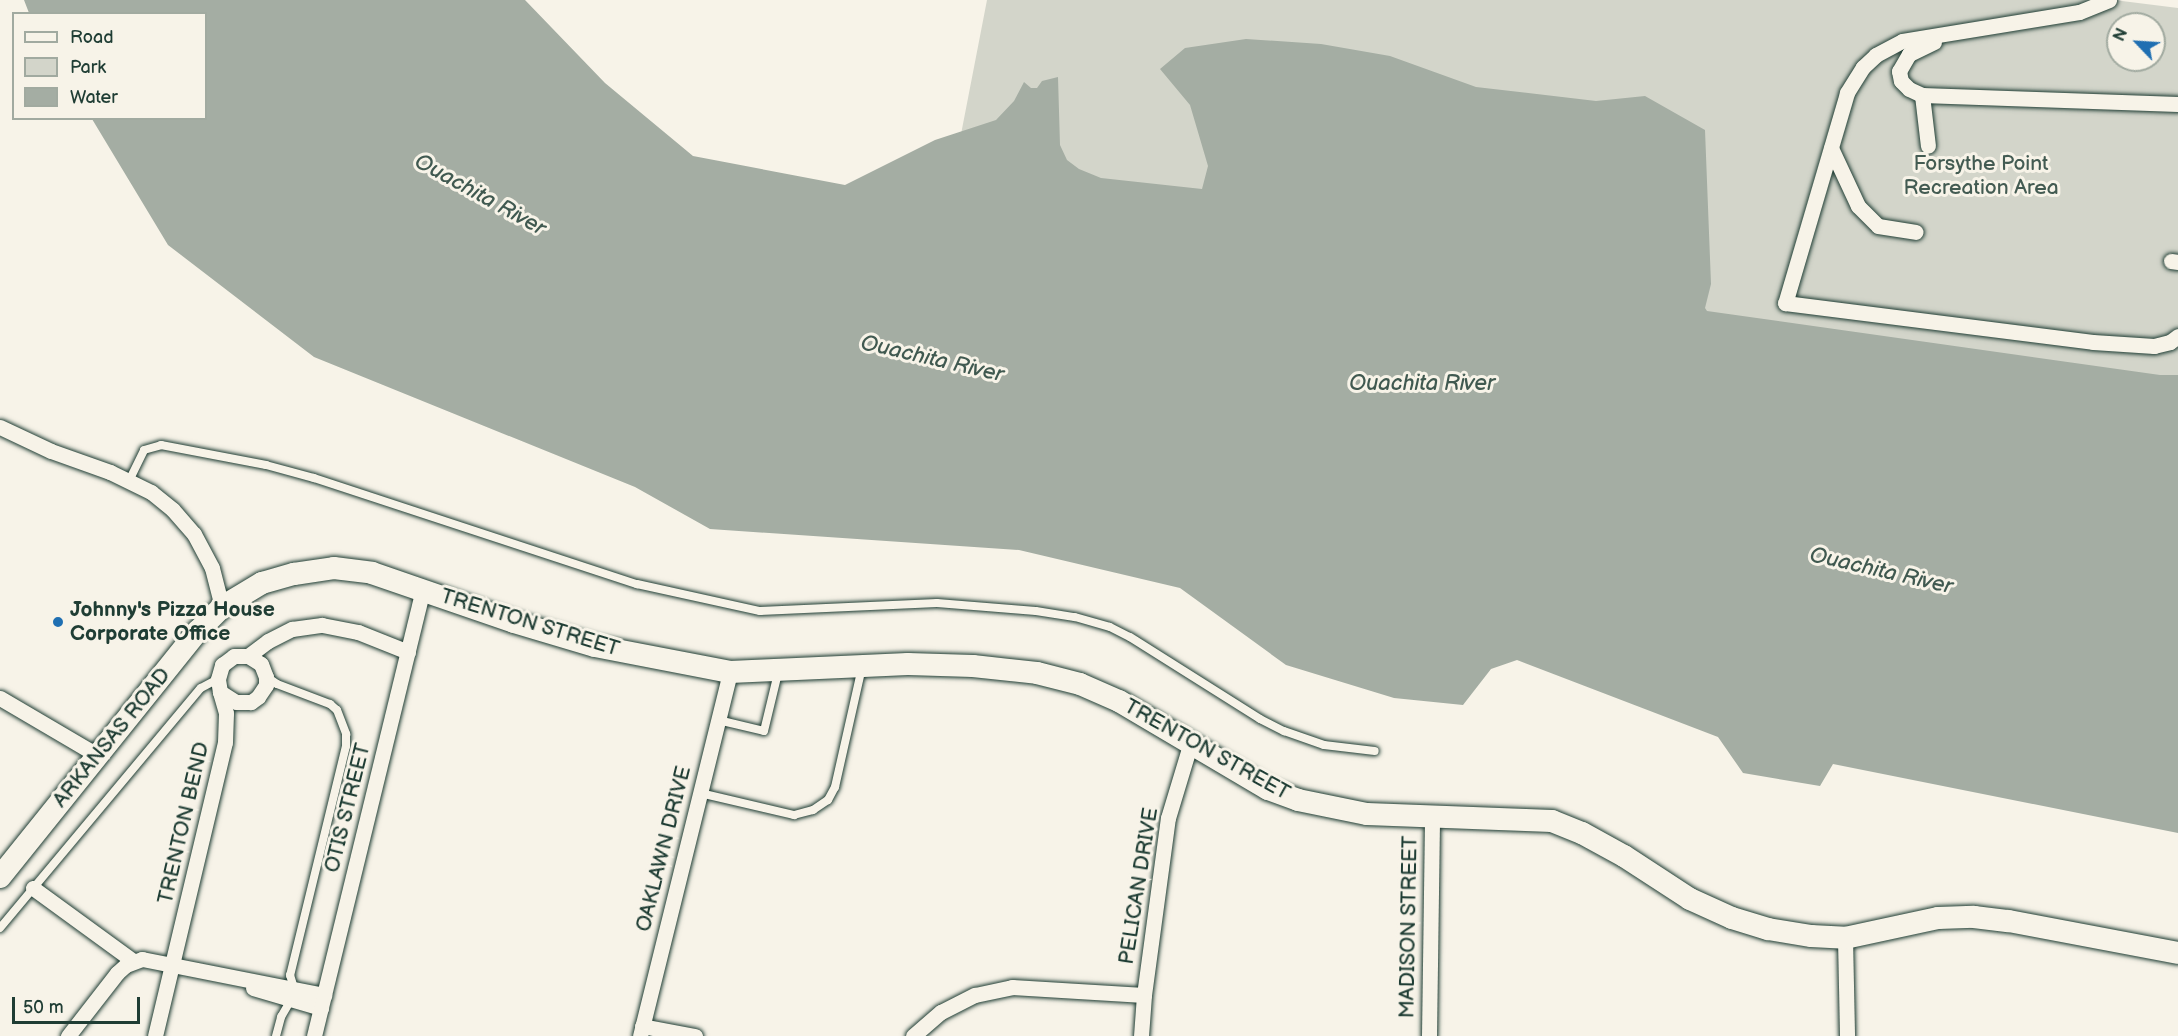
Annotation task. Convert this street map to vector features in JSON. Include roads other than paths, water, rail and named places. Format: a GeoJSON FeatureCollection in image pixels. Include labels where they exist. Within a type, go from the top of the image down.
{"type":"FeatureCollection","features":[{"type":"Feature","properties":{"kind":"street"},"geometry":{"type":"LineString","coordinates":[[2109,0],[2079,12],[1902,41],[1889,47],[1863,67],[1846,93],[1785,303],[2093,342],[2154,346],[2170,342],[2178,336]]}},
{"type":"Feature","properties":{"kind":"street"},"geometry":{"type":"LineString","coordinates":[[1959,33],[1919,48],[1903,62],[1899,71],[1901,81],[1909,89],[1922,95],[2178,104]]}},
{"type":"Feature","properties":{"kind":"street"},"geometry":{"type":"LineString","coordinates":[[1922,95],[1928,146]]}},
{"type":"Feature","properties":{"kind":"street"},"geometry":{"type":"LineString","coordinates":[[1831,148],[1858,206],[1878,226],[1916,232]]}},
{"type":"Feature","properties":{"kind":"street"},"geometry":{"type":"LineString","coordinates":[[0,427],[51,451],[129,481],[151,492],[173,510],[194,534],[212,568],[222,608]]}},
{"type":"Feature","properties":{"kind":"street","name":"TRENTON STREET"},"geometry":{"type":"LineString","coordinates":[[294,573],[334,568],[372,573],[514,622],[595,646],[730,672],[862,666],[973,666],[1037,673],[1080,684],[1119,701],[1268,789],[1298,800],[1367,814],[1552,821],[1603,844],[1690,898],[1732,918],[1768,929],[1811,936],[1845,938],[1938,918],[1974,917],[2009,921],[2178,953]]}},
{"type":"Feature","properties":{"kind":"street","name":"ARKANSAS ROAD"},"geometry":{"type":"LineString","coordinates":[[0,877],[198,631],[222,608],[262,583],[294,573]]}},
{"type":"Feature","properties":{"kind":"street","name":"OTIS STREET"},"geometry":{"type":"LineString","coordinates":[[314,1036],[423,590]]}},
{"type":"Feature","properties":{"kind":"street"},"geometry":{"type":"LineString","coordinates":[[249,656],[268,641],[292,629],[322,625],[358,632],[408,652]]}},
{"type":"Feature","properties":{"kind":"street"},"geometry":{"type":"LineString","coordinates":[[241,655],[249,656],[261,664],[266,677],[263,691],[251,702],[236,702],[219,685],[222,665],[228,659],[241,655]]}},
{"type":"Feature","properties":{"kind":"street","name":"OAKLAWN DRIVE"},"geometry":{"type":"LineString","coordinates":[[641,1031],[730,672]]}},
{"type":"Feature","properties":{"kind":"street","name":"TRENTON BEND"},"geometry":{"type":"LineString","coordinates":[[155,1036],[225,742],[226,713],[219,685]]}},
{"type":"Feature","properties":{"kind":"street"},"geometry":{"type":"LineString","coordinates":[[0,698],[97,755]]}},
{"type":"Feature","properties":{"kind":"street","name":"PELICAN DRIVE"},"geometry":{"type":"LineString","coordinates":[[1141,1036],[1144,995],[1168,818],[1190,745]]}},
{"type":"Feature","properties":{"kind":"street","name":"MADISON STREET"},"geometry":{"type":"LineString","coordinates":[[1429,1036],[1432,818]]}},
{"type":"Feature","properties":{"kind":"street"},"geometry":{"type":"LineString","coordinates":[[33,888],[134,961]]}},
{"type":"Feature","properties":{"kind":"street"},"geometry":{"type":"LineString","coordinates":[[1845,938],[1846,1036]]}},
{"type":"Feature","properties":{"kind":"street"},"geometry":{"type":"LineString","coordinates":[[69,1036],[117,973],[142,958],[322,1001]]}},
{"type":"Feature","properties":{"kind":"street"},"geometry":{"type":"LineString","coordinates":[[913,1036],[941,1012],[975,995],[1012,987],[1144,995]]}},
{"type":"Feature","properties":{"kind":"street"},"geometry":{"type":"LineString","coordinates":[[641,1031],[695,1036]]}},
{"type":"Feature","properties":{"kind":"lane"},"geometry":{"type":"LineString","coordinates":[[129,481],[144,450],[161,445],[266,465],[314,478],[638,584],[760,610],[937,603],[1036,611],[1076,617],[1110,627],[1130,637],[1234,703],[1284,731],[1324,745],[1376,751]]}},
{"type":"Feature","properties":{"kind":"lane"},"geometry":{"type":"LineString","coordinates":[[700,793],[794,815],[813,810],[828,800],[835,787],[862,666]]}},
{"type":"Feature","properties":{"kind":"lane"},"geometry":{"type":"LineString","coordinates":[[718,720],[764,731],[779,669]]}},
{"type":"Feature","properties":{"kind":"lane"},"geometry":{"type":"LineString","coordinates":[[266,677],[277,684],[330,704],[337,710],[346,735],[346,746],[290,975],[293,994],[280,1017],[276,1036]]}},
{"type":"Feature","properties":{"kind":"lane"},"geometry":{"type":"LineString","coordinates":[[0,928],[201,688],[219,685]]}},
{"type":"Feature","properties":{"kind":"water","name":"Ouachita River"},"geometry":{"type":"Polygon","coordinates":[[[24,0],[525,0],[605,83],[693,156],[845,185],[935,140],[996,120],[1014,101],[1024,82],[1031,88],[1037,88],[1042,81],[1058,77],[1060,145],[1067,160],[1079,169],[1101,178],[1202,189],[1208,166],[1190,105],[1160,69],[1185,48],[1246,39],[1321,44],[1390,56],[1476,87],[1596,101],[1645,96],[1705,130],[1711,284],[1705,308],[1707,311],[2160,375],[2178,375],[2178,833],[1833,764],[1820,786],[1743,773],[1718,737],[1517,660],[1491,669],[1463,705],[1394,698],[1286,665],[1180,588],[1019,550],[710,529],[635,487],[314,357],[168,245],[93,120],[207,120],[207,12],[29,12],[24,0]]]}},
{"type":"Feature","properties":{"kind":"place","name":"Johnny's Pizza House Corporate Office"},"geometry":{"type":"Point","coordinates":[58,622]}},
{"type":"Feature","properties":{"kind":"park label","name":"Forsythe Point Recreation Area"},"geometry":{"type":"Point","coordinates":[1981,176]}}]}
